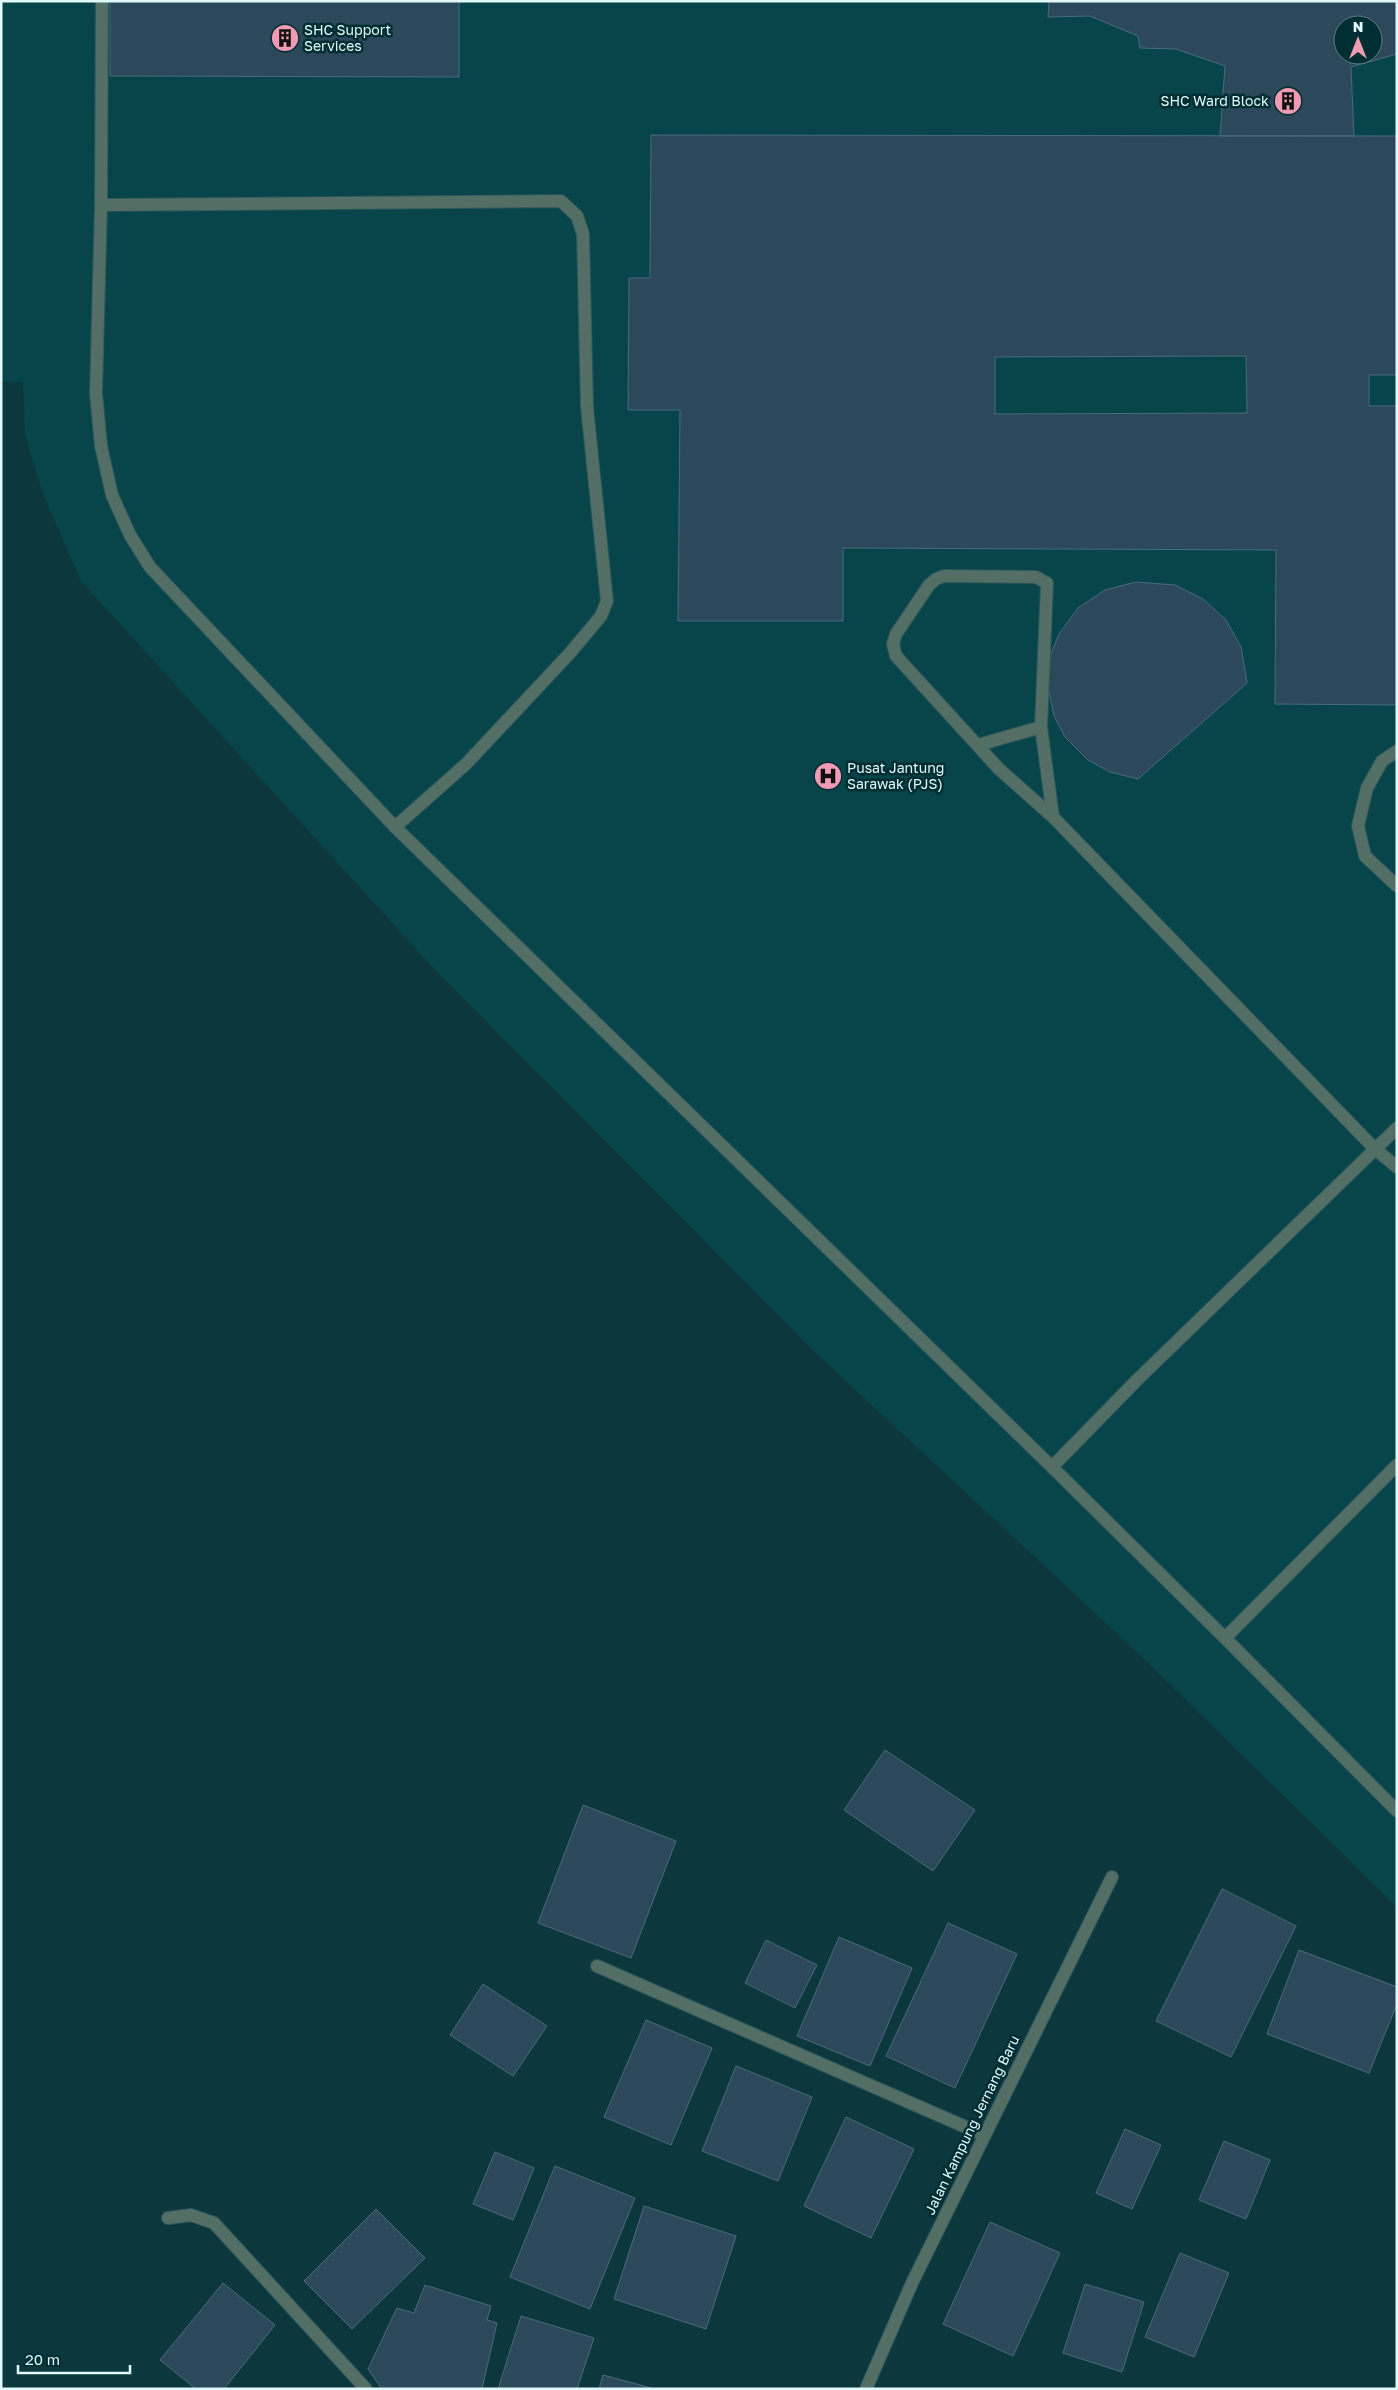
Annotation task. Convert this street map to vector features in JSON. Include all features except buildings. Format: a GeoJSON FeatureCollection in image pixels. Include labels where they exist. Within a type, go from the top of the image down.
{"type":"FeatureCollection","features":[{"type":"Feature","properties":{"kind":"street"},"geometry":{"type":"LineString","coordinates":[[102,1],[101,205],[96,392],[101,446],[112,495],[130,535],[150,567],[395,827],[1052,1467],[1226,1638],[1397,1811]]}},
{"type":"Feature","properties":{"kind":"street"},"geometry":{"type":"LineString","coordinates":[[101,205],[561,201],[576,216],[583,234],[587,407],[607,601],[601,616],[570,653],[466,764],[395,827]]}},
{"type":"Feature","properties":{"kind":"street"},"geometry":{"type":"LineString","coordinates":[[1053,817],[1041,727],[1047,583],[1036,577],[944,576],[936,579],[929,585],[896,634],[893,644],[896,656],[999,769],[1053,817],[1375,1148],[1397,1167]]}},
{"type":"Feature","properties":{"kind":"street"},"geometry":{"type":"LineString","coordinates":[[978,745],[1041,727]]}},
{"type":"Feature","properties":{"kind":"street"},"geometry":{"type":"LineString","coordinates":[[1397,751],[1382,760],[1367,788],[1358,826],[1365,856],[1397,886]]}},
{"type":"Feature","properties":{"kind":"street"},"geometry":{"type":"LineString","coordinates":[[1052,1467],[1138,1380],[1397,1128]]}},
{"type":"Feature","properties":{"kind":"street"},"geometry":{"type":"LineString","coordinates":[[1226,1638],[1397,1466]]}},
{"type":"Feature","properties":{"kind":"street","name":"Jalan Kampung Jernang Baru"},"geometry":{"type":"LineString","coordinates":[[866,2389],[912,2283],[1112,1877]]}},
{"type":"Feature","properties":{"kind":"street"},"geometry":{"type":"LineString","coordinates":[[597,1966],[984,2134]]}},
{"type":"Feature","properties":{"kind":"street"},"geometry":{"type":"LineString","coordinates":[[168,2218],[191,2215],[214,2223],[366,2389]]}},
{"type":"Feature","properties":{"kind":"shaded area","name":"Pusat Jantung Sarawak (PJS)"},"geometry":{"type":"Polygon","coordinates":[[[1,1],[1397,1],[1397,1907],[1138,1653],[818,1355],[436,971],[81,581],[43,494],[25,435],[23,382],[1,382],[1,1]]]}},
{"type":"Feature","properties":{"kind":"place","name":"SHC Support Services"},"geometry":{"type":"Point","coordinates":[285,38]}},
{"type":"Feature","properties":{"kind":"place","name":"SHC Ward Block"},"geometry":{"type":"Point","coordinates":[1288,101]}},
{"type":"Feature","properties":{"kind":"place","name":"Pusat Jantung Sarawak (PJS)"},"geometry":{"type":"Point","coordinates":[828,776]}}]}
